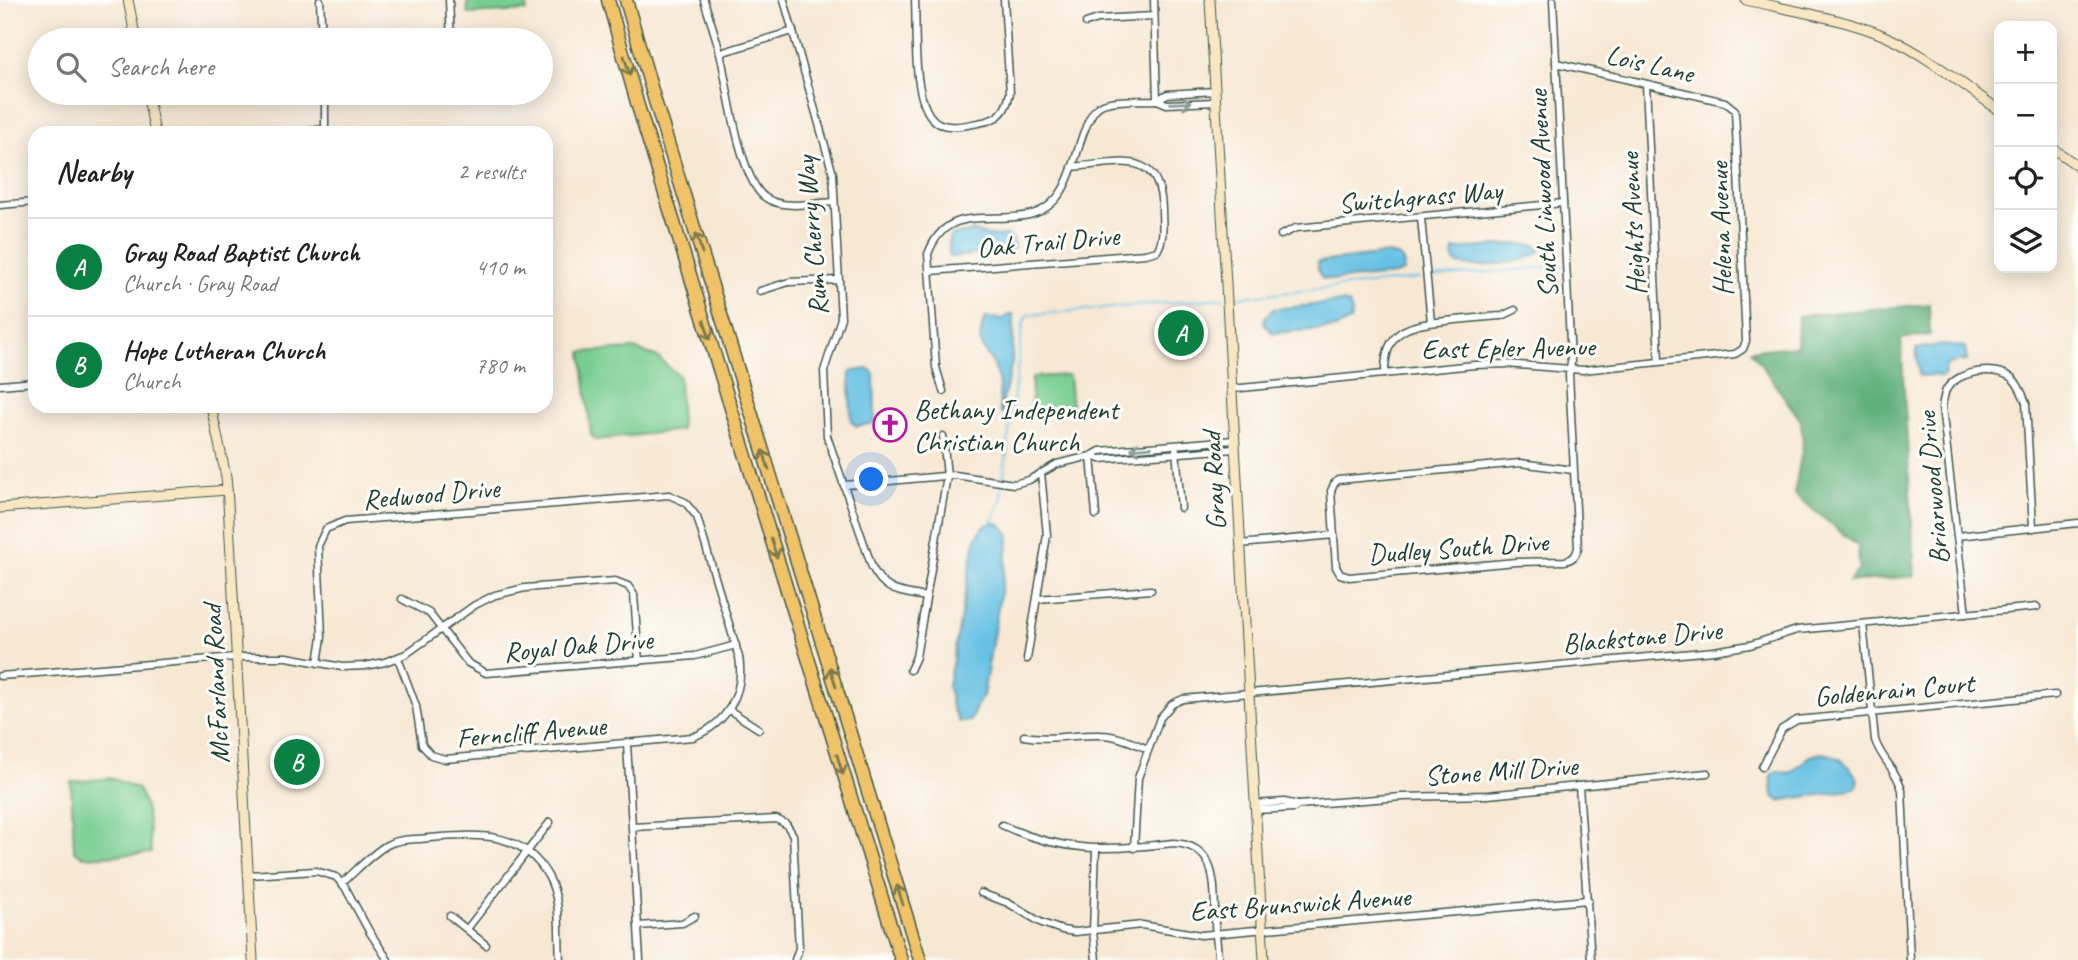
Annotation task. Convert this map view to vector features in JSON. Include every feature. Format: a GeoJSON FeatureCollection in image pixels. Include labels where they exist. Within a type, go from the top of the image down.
{"type":"FeatureCollection","features":[{"type":"Feature","properties":{"kind":"highway"},"geometry":{"type":"LineString","coordinates":[[608,0],[642,119],[901,960]]}},
{"type":"Feature","properties":{"kind":"highway"},"geometry":{"type":"LineString","coordinates":[[626,0],[920,960]]}},
{"type":"Feature","properties":{"kind":"street"},"geometry":{"type":"LineString","coordinates":[[128,0],[134,28]]}},
{"type":"Feature","properties":{"kind":"street"},"geometry":{"type":"LineString","coordinates":[[320,0],[321,28]]}},
{"type":"Feature","properties":{"kind":"street"},"geometry":{"type":"LineString","coordinates":[[449,0],[451,28]]}},
{"type":"Feature","properties":{"kind":"street"},"geometry":{"type":"LineString","coordinates":[[704,0],[720,53],[731,112],[751,180],[757,191],[765,198],[781,204],[834,202]]}},
{"type":"Feature","properties":{"kind":"street","name":"Rum Cherry Way"},"geometry":{"type":"LineString","coordinates":[[784,0],[831,163],[840,324],[824,377],[827,436],[872,567],[880,581],[891,590],[926,597]]}},
{"type":"Feature","properties":{"kind":"street"},"geometry":{"type":"LineString","coordinates":[[915,0],[919,93],[929,116],[943,125],[969,125],[996,118],[1007,107],[1010,93],[1004,0]]}},
{"type":"Feature","properties":{"kind":"street"},"geometry":{"type":"LineString","coordinates":[[1154,0],[1157,100]]}},
{"type":"Feature","properties":{"kind":"street","name":"Gray Road"},"geometry":{"type":"LineString","coordinates":[[1210,0],[1264,960]]}},
{"type":"Feature","properties":{"kind":"street","name":"South Linwood Avenue"},"geometry":{"type":"LineString","coordinates":[[1553,0],[1577,554]]}},
{"type":"Feature","properties":{"kind":"street"},"geometry":{"type":"LineString","coordinates":[[1746,0],[1886,36],[1918,53],[1994,106]]}},
{"type":"Feature","properties":{"kind":"street"},"geometry":{"type":"LineString","coordinates":[[1086,23],[1098,19],[1154,16]]}},
{"type":"Feature","properties":{"kind":"street"},"geometry":{"type":"LineString","coordinates":[[720,53],[793,32]]}},
{"type":"Feature","properties":{"kind":"street","name":"Lois Lane"},"geometry":{"type":"LineString","coordinates":[[1556,63],[1725,102],[1733,107]]}},
{"type":"Feature","properties":{"kind":"street","name":"Heights Avenue"},"geometry":{"type":"LineString","coordinates":[[1646,84],[1659,361]]}},
{"type":"Feature","properties":{"kind":"street"},"geometry":{"type":"LineString","coordinates":[[1157,100],[1167,94],[1215,91]]}},
{"type":"Feature","properties":{"kind":"street"},"geometry":{"type":"LineString","coordinates":[[943,391],[936,367],[928,254],[943,228],[951,222],[963,219],[1027,215],[1050,207],[1063,189],[1090,117],[1100,105],[1157,100],[1167,104],[1215,102]]}},
{"type":"Feature","properties":{"kind":"street"},"geometry":{"type":"LineString","coordinates":[[149,105],[154,126]]}},
{"type":"Feature","properties":{"kind":"street"},"geometry":{"type":"LineString","coordinates":[[325,105],[326,126]]}},
{"type":"Feature","properties":{"kind":"street","name":"Helena Avenue"},"geometry":{"type":"LineString","coordinates":[[1733,107],[1737,116],[1746,341],[1743,349]]}},
{"type":"Feature","properties":{"kind":"street"},"geometry":{"type":"LineString","coordinates":[[2057,151],[2078,166]]}},
{"type":"Feature","properties":{"kind":"street","name":"Oak Trail Drive"},"geometry":{"type":"LineString","coordinates":[[930,271],[1157,251],[1163,241],[1161,192],[1152,171],[1141,164],[1129,163],[1072,167]]}},
{"type":"Feature","properties":{"kind":"street"},"geometry":{"type":"LineString","coordinates":[[0,205],[28,203]]}},
{"type":"Feature","properties":{"kind":"street","name":"Switchgrass Way"},"geometry":{"type":"LineString","coordinates":[[1281,235],[1296,228],[1563,203]]}},
{"type":"Feature","properties":{"kind":"street"},"geometry":{"type":"LineString","coordinates":[[1421,218],[1430,323]]}},
{"type":"Feature","properties":{"kind":"street"},"geometry":{"type":"LineString","coordinates":[[760,291],[789,282],[839,280]]}},
{"type":"Feature","properties":{"kind":"street"},"geometry":{"type":"LineString","coordinates":[[1385,374],[1387,353],[1396,335],[1407,327],[1502,316],[1515,310]]}},
{"type":"Feature","properties":{"kind":"street","name":"East Epler Avenue"},"geometry":{"type":"LineString","coordinates":[[1231,389],[1485,365],[1583,370],[1735,354],[1743,349]]}},
{"type":"Feature","properties":{"kind":"street","name":"Briarwood Drive"},"geometry":{"type":"LineString","coordinates":[[1966,614],[1942,407],[1947,390],[1961,377],[1978,371],[2000,373],[2013,379],[2026,403],[2033,528]]}},
{"type":"Feature","properties":{"kind":"street"},"geometry":{"type":"LineString","coordinates":[[0,385],[28,383]]}},
{"type":"Feature","properties":{"kind":"street","name":"McFarland Road"},"geometry":{"type":"LineString","coordinates":[[212,413],[227,490],[253,960]]}},
{"type":"Feature","properties":{"kind":"street"},"geometry":{"type":"LineString","coordinates":[[909,670],[916,657],[947,476],[943,436]]}},
{"type":"Feature","properties":{"kind":"street"},"geometry":{"type":"LineString","coordinates":[[845,485],[947,476],[974,477],[1007,484],[1029,480],[1057,464],[1091,456],[1100,451],[1175,445],[1234,445]]}},
{"type":"Feature","properties":{"kind":"street"},"geometry":{"type":"LineString","coordinates":[[1175,445],[1181,508]]}},
{"type":"Feature","properties":{"kind":"street"},"geometry":{"type":"LineString","coordinates":[[1091,456],[1100,459],[1176,454],[1234,445]]}},
{"type":"Feature","properties":{"kind":"street"},"geometry":{"type":"LineString","coordinates":[[1091,456],[1096,515]]}},
{"type":"Feature","properties":{"kind":"street"},"geometry":{"type":"LineString","coordinates":[[1240,544],[1334,535],[1331,491],[1334,483],[1343,478],[1520,463],[1573,470]]}},
{"type":"Feature","properties":{"kind":"street"},"geometry":{"type":"LineString","coordinates":[[1027,659],[1047,534],[1041,473]]}},
{"type":"Feature","properties":{"kind":"street"},"geometry":{"type":"LineString","coordinates":[[0,508],[227,490]]}},
{"type":"Feature","properties":{"kind":"street","name":"Redwood Drive"},"geometry":{"type":"LineString","coordinates":[[318,663],[322,637],[317,551],[323,534],[335,524],[345,521],[669,495],[689,505],[697,517],[736,645]]}},
{"type":"Feature","properties":{"kind":"street"},"geometry":{"type":"LineString","coordinates":[[1957,536],[2078,523]]}},
{"type":"Feature","properties":{"kind":"street","name":"Dudley South Drive"},"geometry":{"type":"LineString","coordinates":[[1334,535],[1336,567],[1340,574],[1349,577],[1516,562],[1565,561],[1577,554]]}},
{"type":"Feature","properties":{"kind":"street"},"geometry":{"type":"LineString","coordinates":[[0,676],[237,657],[288,657],[357,667],[378,664],[398,658],[419,647],[475,605],[507,591],[613,581],[629,587],[634,598],[639,661]]}},
{"type":"Feature","properties":{"kind":"street"},"geometry":{"type":"LineString","coordinates":[[1037,599],[1150,590]]}},
{"type":"Feature","properties":{"kind":"street","name":"Royal Oak Drive"},"geometry":{"type":"LineString","coordinates":[[402,598],[423,608],[468,663],[486,673],[699,656],[736,645]]}},
{"type":"Feature","properties":{"kind":"street","name":"Blackstone Drive"},"geometry":{"type":"LineString","coordinates":[[1134,848],[1137,782],[1160,718],[1176,702],[1249,692],[1714,651],[1750,645],[1797,630],[2037,607]]}},
{"type":"Feature","properties":{"kind":"street"},"geometry":{"type":"LineString","coordinates":[[1863,624],[1876,744],[1897,775],[1901,787],[1910,960]]}},
{"type":"Feature","properties":{"kind":"street"},"geometry":{"type":"LineString","coordinates":[[736,645],[741,678],[729,710],[759,729]]}},
{"type":"Feature","properties":{"kind":"street","name":"Ferncliff Avenue"},"geometry":{"type":"LineString","coordinates":[[398,658],[416,706],[421,742],[429,753],[448,760],[693,737],[716,725],[729,710]]}},
{"type":"Feature","properties":{"kind":"street","name":"Goldenrain Court"},"geometry":{"type":"LineString","coordinates":[[1762,766],[1778,736],[1788,724],[1803,719],[2056,695]]}},
{"type":"Feature","properties":{"kind":"street"},"geometry":{"type":"LineString","coordinates":[[1024,736],[1039,739],[1101,735],[1148,749]]}},
{"type":"Feature","properties":{"kind":"street"},"geometry":{"type":"LineString","coordinates":[[627,744],[640,960]]}},
{"type":"Feature","properties":{"kind":"street","name":"Stone Mill Drive"},"geometry":{"type":"LineString","coordinates":[[1255,807],[1284,802],[1298,805],[1402,797],[1476,796],[1707,774]]}},
{"type":"Feature","properties":{"kind":"street"},"geometry":{"type":"LineString","coordinates":[[1579,786],[1591,960]]}},
{"type":"Feature","properties":{"kind":"street"},"geometry":{"type":"LineString","coordinates":[[633,827],[779,820],[788,826],[793,835],[799,948],[796,959]]}},
{"type":"Feature","properties":{"kind":"street"},"geometry":{"type":"LineString","coordinates":[[467,929],[550,822]]}},
{"type":"Feature","properties":{"kind":"street"},"geometry":{"type":"LineString","coordinates":[[1002,825],[1051,843],[1096,849],[1178,843],[1189,845],[1202,853],[1213,873],[1218,960]]}},
{"type":"Feature","properties":{"kind":"street"},"geometry":{"type":"LineString","coordinates":[[342,883],[384,846],[398,841],[484,835],[506,840],[527,852],[543,868],[554,888],[560,960]]}},
{"type":"Feature","properties":{"kind":"street"},"geometry":{"type":"LineString","coordinates":[[1096,849],[1093,931],[1096,960]]}},
{"type":"Feature","properties":{"kind":"street"},"geometry":{"type":"LineString","coordinates":[[249,875],[316,871],[330,874],[342,883],[388,960]]}},
{"type":"Feature","properties":{"kind":"street","name":"East Brunswick Avenue"},"geometry":{"type":"LineString","coordinates":[[981,893],[1054,928],[1075,932],[1142,925],[1192,934],[1263,932],[1588,900]]}},
{"type":"Feature","properties":{"kind":"street"},"geometry":{"type":"LineString","coordinates":[[450,916],[486,945]]}},
{"type":"Feature","properties":{"kind":"street"},"geometry":{"type":"LineString","coordinates":[[638,926],[682,923],[695,916]]}},
{"type":"Feature","properties":{"kind":"green space"},"geometry":{"type":"Polygon","coordinates":[[[467,0],[527,0],[527,11],[468,14],[467,0]]]}},
{"type":"Feature","properties":{"kind":"green space"},"geometry":{"type":"Polygon","coordinates":[[[1929,304],[1930,335],[1901,339],[1915,576],[1849,582],[1859,569],[1858,546],[1794,494],[1803,445],[1801,421],[1751,350],[1797,346],[1798,316],[1929,304]]]}},
{"type":"Feature","properties":{"kind":"green space"},"geometry":{"type":"Polygon","coordinates":[[[633,349],[656,356],[679,376],[681,430],[596,440],[591,435],[582,352],[633,349]]]}},
{"type":"Feature","properties":{"kind":"green space"},"geometry":{"type":"Polygon","coordinates":[[[1069,375],[1072,408],[1031,410],[1032,377],[1069,375]]]}},
{"type":"Feature","properties":{"kind":"green space"},"geometry":{"type":"Polygon","coordinates":[[[111,778],[138,789],[146,812],[151,853],[83,857],[74,850],[71,782],[111,778]]]}},
{"type":"Feature","properties":{"kind":"water"},"geometry":{"type":"Polygon","coordinates":[[[975,231],[988,236],[1008,235],[1013,239],[1014,247],[1011,251],[1002,253],[949,257],[951,235],[975,231]]]}},
{"type":"Feature","properties":{"kind":"water"},"geometry":{"type":"Polygon","coordinates":[[[1515,244],[1535,245],[1541,250],[1513,262],[1486,265],[1463,265],[1455,263],[1453,258],[1454,250],[1515,244]]]}},
{"type":"Feature","properties":{"kind":"water"},"geometry":{"type":"Polygon","coordinates":[[[1387,254],[1398,256],[1403,261],[1404,271],[1395,275],[1333,280],[1322,278],[1318,271],[1318,262],[1387,254]]]}},
{"type":"Feature","properties":{"kind":"water"},"geometry":{"type":"Polygon","coordinates":[[[1341,302],[1349,304],[1352,313],[1350,321],[1336,328],[1273,333],[1264,324],[1265,317],[1274,309],[1341,302]]]}},
{"type":"Feature","properties":{"kind":"water"},"geometry":{"type":"Polygon","coordinates":[[[1013,314],[1014,318],[1012,362],[1001,413],[997,374],[980,338],[985,318],[1003,319],[1013,314]]]}},
{"type":"Feature","properties":{"kind":"water"},"geometry":{"type":"Polygon","coordinates":[[[1939,345],[1965,347],[1967,361],[1950,363],[1946,366],[1944,376],[1919,376],[1916,349],[1939,345]]]}},
{"type":"Feature","properties":{"kind":"water"},"geometry":{"type":"Polygon","coordinates":[[[869,369],[874,373],[875,420],[871,424],[856,426],[851,421],[850,374],[852,371],[869,369]]]}},
{"type":"Feature","properties":{"kind":"water"},"geometry":{"type":"Polygon","coordinates":[[[992,522],[1000,524],[1010,535],[983,696],[970,721],[959,722],[952,708],[948,686],[975,541],[982,528],[992,522]]]}},
{"type":"Feature","properties":{"kind":"water"},"geometry":{"type":"Polygon","coordinates":[[[1822,753],[1839,758],[1847,765],[1858,779],[1856,787],[1780,801],[1773,796],[1771,775],[1778,771],[1790,773],[1810,756],[1822,753]]]}},
{"type":"Feature","properties":{"kind":"waterway"},"geometry":{"type":"LineString","coordinates":[[1435,277],[1563,266]]}},
{"type":"Feature","properties":{"kind":"waterway"},"geometry":{"type":"LineString","coordinates":[[1230,298],[1419,279]]}},
{"type":"Feature","properties":{"kind":"waterway"},"geometry":{"type":"LineString","coordinates":[[1003,481],[1023,324],[1028,315],[1224,298]]}},
{"type":"Feature","properties":{"kind":"waterway"},"geometry":{"type":"LineString","coordinates":[[992,522],[1001,500],[1002,486]]}},
{"type":"Feature","properties":{"kind":"place","name":"Gray Road Baptist Church"},"geometry":{"type":"Point","coordinates":[1181,333]}},
{"type":"Feature","properties":{"kind":"place","name":"Bethany Independent Christian Church"},"geometry":{"type":"Point","coordinates":[890,425]}},
{"type":"Feature","properties":{"kind":"place","name":"Hope Lutheran Church"},"geometry":{"type":"Point","coordinates":[297,762]}}]}
